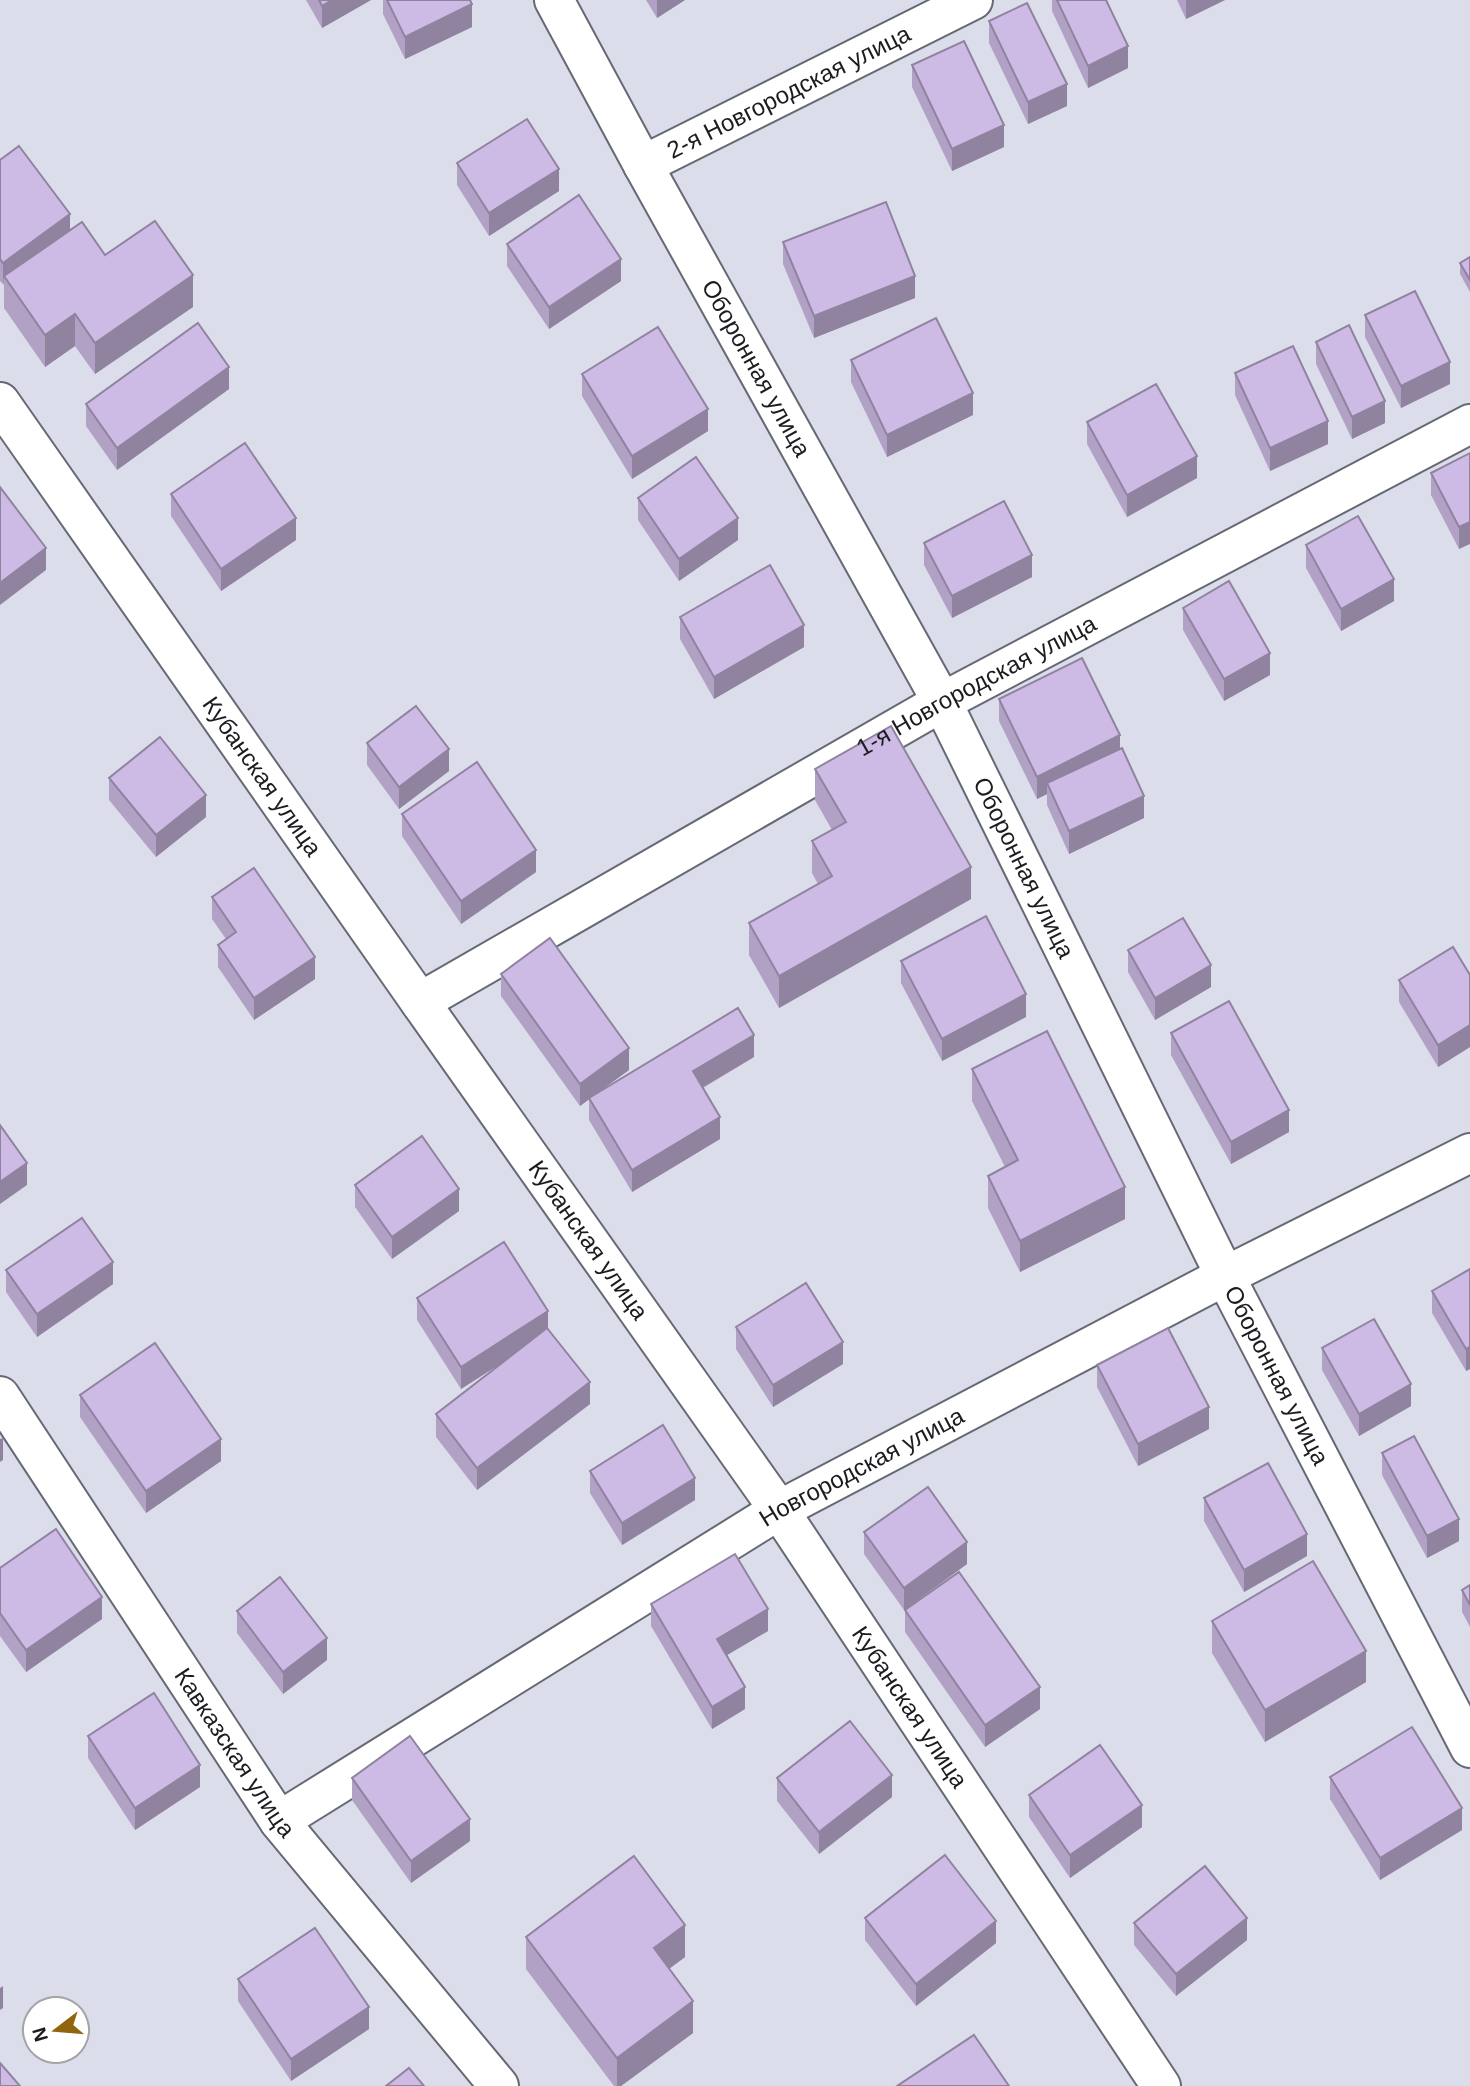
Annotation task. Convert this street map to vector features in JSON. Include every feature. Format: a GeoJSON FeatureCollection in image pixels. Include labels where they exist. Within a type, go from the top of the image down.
{"type":"FeatureCollection","features":[{"type":"Feature","properties":{"kind":"street","name":"Оборонная улица"},"geometry":{"type":"LineString","coordinates":[[554,0],[942,702],[1225,1276],[1470,1748]]}},
{"type":"Feature","properties":{"kind":"street","name":"2-я Новгородская улица"},"geometry":{"type":"LineString","coordinates":[[643,165],[973,0]]}},
{"type":"Feature","properties":{"kind":"street","name":"Кубанская улица"},"geometry":{"type":"LineString","coordinates":[[0,402],[779,1510],[1161,2086]]}},
{"type":"Feature","properties":{"kind":"street","name":"1-я Новгородская улица"},"geometry":{"type":"LineString","coordinates":[[420,1002],[942,702],[1470,424]]}},
{"type":"Feature","properties":{"kind":"street","name":"Новгородская улица"},"geometry":{"type":"LineString","coordinates":[[279,1821],[779,1510],[1225,1276],[1470,1153]]}},
{"type":"Feature","properties":{"kind":"street","name":"Кавказская улица"},"geometry":{"type":"LineString","coordinates":[[0,1396],[279,1821],[499,2086]]}},
{"type":"Feature","properties":{"kind":"building"},"geometry":{"type":"Polygon","coordinates":[[[319,0],[332,0],[322,6],[319,0]]]}},
{"type":"Feature","properties":{"kind":"building"},"geometry":{"type":"Polygon","coordinates":[[[387,0],[470,0],[472,4],[405,37],[387,0]]]}},
{"type":"Feature","properties":{"kind":"building"},"geometry":{"type":"Polygon","coordinates":[[[1057,0],[1106,0],[1128,46],[1088,66],[1057,0]]]}},
{"type":"Feature","properties":{"kind":"building"},"geometry":{"type":"Polygon","coordinates":[[[1027,3],[1067,84],[1028,102],[989,21],[1027,3]]]}},
{"type":"Feature","properties":{"kind":"building"},"geometry":{"type":"Polygon","coordinates":[[[964,41],[1004,125],[952,149],[912,65],[964,41]]]}},
{"type":"Feature","properties":{"kind":"building"},"geometry":{"type":"Polygon","coordinates":[[[527,119],[559,169],[489,213],[457,163],[527,119]]]}},
{"type":"Feature","properties":{"kind":"building"},"geometry":{"type":"Polygon","coordinates":[[[19,146],[70,214],[3,263],[0,259],[0,160],[19,146]]]}},
{"type":"Feature","properties":{"kind":"building"},"geometry":{"type":"Polygon","coordinates":[[[579,195],[621,259],[549,307],[507,244],[579,195]]]}},
{"type":"Feature","properties":{"kind":"building"},"geometry":{"type":"Polygon","coordinates":[[[886,202],[915,276],[814,316],[783,242],[886,202]]]}},
{"type":"Feature","properties":{"kind":"building"},"geometry":{"type":"Polygon","coordinates":[[[155,221],[193,275],[95,343],[75,314],[45,335],[4,276],[82,222],[105,255],[155,221]]]}},
{"type":"Feature","properties":{"kind":"building"},"geometry":{"type":"Polygon","coordinates":[[[1470,257],[1470,280],[1460,263],[1470,257]]]}},
{"type":"Feature","properties":{"kind":"building"},"geometry":{"type":"Polygon","coordinates":[[[1415,291],[1450,362],[1401,386],[1365,315],[1415,291]]]}},
{"type":"Feature","properties":{"kind":"building"},"geometry":{"type":"Polygon","coordinates":[[[936,318],[973,393],[887,435],[851,360],[936,318]]]}},
{"type":"Feature","properties":{"kind":"building"},"geometry":{"type":"Polygon","coordinates":[[[198,323],[229,367],[117,448],[86,404],[198,323]]]}},
{"type":"Feature","properties":{"kind":"building"},"geometry":{"type":"Polygon","coordinates":[[[1349,325],[1385,401],[1352,417],[1316,342],[1349,325]]]}},
{"type":"Feature","properties":{"kind":"building"},"geometry":{"type":"Polygon","coordinates":[[[658,327],[708,409],[632,456],[582,374],[658,327]]]}},
{"type":"Feature","properties":{"kind":"building"},"geometry":{"type":"Polygon","coordinates":[[[1293,346],[1328,421],[1270,448],[1235,373],[1293,346]]]}},
{"type":"Feature","properties":{"kind":"building"},"geometry":{"type":"Polygon","coordinates":[[[1156,384],[1197,456],[1127,495],[1087,422],[1156,384]]]}},
{"type":"Feature","properties":{"kind":"building"},"geometry":{"type":"Polygon","coordinates":[[[245,443],[296,518],[221,569],[171,494],[245,443]]]}},
{"type":"Feature","properties":{"kind":"building"},"geometry":{"type":"Polygon","coordinates":[[[1470,453],[1470,522],[1459,527],[1431,473],[1470,453]]]}},
{"type":"Feature","properties":{"kind":"building"},"geometry":{"type":"Polygon","coordinates":[[[696,457],[738,518],[679,559],[638,498],[696,457]]]}},
{"type":"Feature","properties":{"kind":"building"},"geometry":{"type":"Polygon","coordinates":[[[0,487],[46,548],[0,583],[0,487]]]}},
{"type":"Feature","properties":{"kind":"building"},"geometry":{"type":"Polygon","coordinates":[[[1004,501],[1032,555],[952,596],[924,543],[1004,501]]]}},
{"type":"Feature","properties":{"kind":"building"},"geometry":{"type":"Polygon","coordinates":[[[1358,516],[1394,579],[1341,609],[1306,545],[1358,516]]]}},
{"type":"Feature","properties":{"kind":"building"},"geometry":{"type":"Polygon","coordinates":[[[770,565],[804,625],[714,677],[680,617],[770,565]]]}},
{"type":"Feature","properties":{"kind":"building"},"geometry":{"type":"Polygon","coordinates":[[[1229,581],[1270,653],[1224,679],[1183,608],[1229,581]]]}},
{"type":"Feature","properties":{"kind":"building"},"geometry":{"type":"Polygon","coordinates":[[[1082,658],[1120,735],[1037,777],[999,699],[1082,658]]]}},
{"type":"Feature","properties":{"kind":"building"},"geometry":{"type":"Polygon","coordinates":[[[416,706],[449,749],[399,787],[367,743],[416,706]]]}},
{"type":"Feature","properties":{"kind":"building"},"geometry":{"type":"Polygon","coordinates":[[[891,726],[971,867],[779,976],[749,923],[832,876],[812,841],[846,822],[815,769],[891,726]]]}},
{"type":"Feature","properties":{"kind":"building"},"geometry":{"type":"Polygon","coordinates":[[[160,737],[206,795],[156,835],[109,778],[160,737]]]}},
{"type":"Feature","properties":{"kind":"building"},"geometry":{"type":"Polygon","coordinates":[[[1122,748],[1144,796],[1069,831],[1047,783],[1122,748]]]}},
{"type":"Feature","properties":{"kind":"building"},"geometry":{"type":"Polygon","coordinates":[[[477,762],[536,850],[461,901],[402,814],[477,762]]]}},
{"type":"Feature","properties":{"kind":"building"},"geometry":{"type":"Polygon","coordinates":[[[254,868],[315,957],[254,998],[218,945],[236,932],[212,897],[254,868]]]}},
{"type":"Feature","properties":{"kind":"building"},"geometry":{"type":"Polygon","coordinates":[[[986,916],[1026,994],[942,1039],[901,961],[986,916]]]}},
{"type":"Feature","properties":{"kind":"building"},"geometry":{"type":"Polygon","coordinates":[[[1183,918],[1211,965],[1155,998],[1128,950],[1183,918]]]}},
{"type":"Feature","properties":{"kind":"building"},"geometry":{"type":"Polygon","coordinates":[[[550,938],[629,1048],[580,1084],[501,974],[550,938]]]}},
{"type":"Feature","properties":{"kind":"building"},"geometry":{"type":"Polygon","coordinates":[[[1453,947],[1470,975],[1470,1025],[1438,1045],[1399,980],[1453,947]]]}},
{"type":"Feature","properties":{"kind":"building"},"geometry":{"type":"Polygon","coordinates":[[[1229,1001],[1289,1110],[1231,1142],[1171,1033],[1229,1001]]]}},
{"type":"Feature","properties":{"kind":"building"},"geometry":{"type":"Polygon","coordinates":[[[738,1008],[754,1035],[693,1071],[720,1117],[632,1170],[589,1098],[738,1008]]]}},
{"type":"Feature","properties":{"kind":"building"},"geometry":{"type":"Polygon","coordinates":[[[1047,1031],[1125,1187],[1020,1241],[988,1176],[1018,1160],[972,1069],[1047,1031]]]}},
{"type":"Feature","properties":{"kind":"building"},"geometry":{"type":"Polygon","coordinates":[[[0,1125],[27,1163],[0,1182],[0,1125]]]}},
{"type":"Feature","properties":{"kind":"building"},"geometry":{"type":"Polygon","coordinates":[[[422,1136],[459,1189],[392,1237],[355,1185],[422,1136]]]}},
{"type":"Feature","properties":{"kind":"building"},"geometry":{"type":"Polygon","coordinates":[[[82,1218],[113,1262],[37,1314],[6,1270],[82,1218]]]}},
{"type":"Feature","properties":{"kind":"building"},"geometry":{"type":"Polygon","coordinates":[[[504,1242],[548,1311],[461,1367],[417,1298],[504,1242]]]}},
{"type":"Feature","properties":{"kind":"building"},"geometry":{"type":"Polygon","coordinates":[[[1470,1269],[1470,1347],[1466,1349],[1432,1291],[1470,1269]]]}},
{"type":"Feature","properties":{"kind":"building"},"geometry":{"type":"Polygon","coordinates":[[[806,1283],[843,1342],[773,1385],[736,1327],[806,1283]]]}},
{"type":"Feature","properties":{"kind":"building"},"geometry":{"type":"Polygon","coordinates":[[[1374,1319],[1411,1384],[1359,1414],[1322,1348],[1374,1319]]]}},
{"type":"Feature","properties":{"kind":"building"},"geometry":{"type":"Polygon","coordinates":[[[547,1328],[590,1382],[477,1468],[436,1414],[547,1328]]]}},
{"type":"Feature","properties":{"kind":"building"},"geometry":{"type":"Polygon","coordinates":[[[1168,1328],[1209,1407],[1138,1444],[1097,1365],[1168,1328]]]}},
{"type":"Feature","properties":{"kind":"building"},"geometry":{"type":"Polygon","coordinates":[[[155,1343],[221,1439],[146,1491],[80,1395],[155,1343]]]}},
{"type":"Feature","properties":{"kind":"building"},"geometry":{"type":"Polygon","coordinates":[[[663,1425],[695,1478],[622,1523],[590,1471],[663,1425]]]}},
{"type":"Feature","properties":{"kind":"building"},"geometry":{"type":"Polygon","coordinates":[[[1414,1436],[1459,1519],[1427,1536],[1382,1453],[1414,1436]]]}},
{"type":"Feature","properties":{"kind":"building"},"geometry":{"type":"Polygon","coordinates":[[[1268,1463],[1307,1534],[1244,1570],[1204,1498],[1268,1463]]]}},
{"type":"Feature","properties":{"kind":"building"},"geometry":{"type":"Polygon","coordinates":[[[928,1487],[967,1542],[904,1588],[864,1532],[928,1487]]]}},
{"type":"Feature","properties":{"kind":"building"},"geometry":{"type":"Polygon","coordinates":[[[56,1529],[102,1597],[26,1650],[0,1613],[0,1568],[56,1529]]]}},
{"type":"Feature","properties":{"kind":"building"},"geometry":{"type":"Polygon","coordinates":[[[735,1554],[768,1609],[717,1639],[745,1687],[712,1707],[651,1604],[735,1554]]]}},
{"type":"Feature","properties":{"kind":"building"},"geometry":{"type":"Polygon","coordinates":[[[1313,1561],[1366,1651],[1265,1710],[1212,1621],[1313,1561]]]}},
{"type":"Feature","properties":{"kind":"building"},"geometry":{"type":"Polygon","coordinates":[[[959,1572],[1040,1687],[985,1725],[905,1610],[959,1572]]]}},
{"type":"Feature","properties":{"kind":"building"},"geometry":{"type":"Polygon","coordinates":[[[280,1577],[327,1638],[283,1672],[237,1611],[280,1577]]]}},
{"type":"Feature","properties":{"kind":"building"},"geometry":{"type":"Polygon","coordinates":[[[1470,1585],[1470,1605],[1462,1590],[1470,1585]]]}},
{"type":"Feature","properties":{"kind":"building"},"geometry":{"type":"Polygon","coordinates":[[[154,1693],[200,1765],[135,1808],[88,1736],[154,1693]]]}},
{"type":"Feature","properties":{"kind":"building"},"geometry":{"type":"Polygon","coordinates":[[[850,1721],[892,1775],[819,1832],[777,1778],[850,1721]]]}},
{"type":"Feature","properties":{"kind":"building"},"geometry":{"type":"Polygon","coordinates":[[[1412,1727],[1462,1808],[1380,1858],[1330,1777],[1412,1727]]]}},
{"type":"Feature","properties":{"kind":"building"},"geometry":{"type":"Polygon","coordinates":[[[410,1736],[470,1819],[411,1861],[352,1778],[410,1736]]]}},
{"type":"Feature","properties":{"kind":"building"},"geometry":{"type":"Polygon","coordinates":[[[1100,1745],[1142,1805],[1070,1855],[1029,1795],[1100,1745]]]}},
{"type":"Feature","properties":{"kind":"building"},"geometry":{"type":"Polygon","coordinates":[[[945,1855],[996,1921],[916,1984],[865,1918],[945,1855]]]}},
{"type":"Feature","properties":{"kind":"building"},"geometry":{"type":"Polygon","coordinates":[[[634,1856],[685,1925],[654,1948],[693,2001],[617,2058],[526,1937],[634,1856]]]}},
{"type":"Feature","properties":{"kind":"building"},"geometry":{"type":"Polygon","coordinates":[[[1205,1866],[1247,1918],[1176,1974],[1134,1923],[1205,1866]]]}},
{"type":"Feature","properties":{"kind":"building"},"geometry":{"type":"Polygon","coordinates":[[[315,1928],[369,2007],[291,2059],[238,1979],[315,1928]]]}},
{"type":"Feature","properties":{"kind":"building"},"geometry":{"type":"Polygon","coordinates":[[[974,2035],[1009,2086],[897,2086],[974,2035]]]}},
{"type":"Feature","properties":{"kind":"building"},"geometry":{"type":"Polygon","coordinates":[[[0,2063],[20,2086],[0,2086],[0,2063]]]}},
{"type":"Feature","properties":{"kind":"building"},"geometry":{"type":"Polygon","coordinates":[[[409,2068],[424,2086],[386,2086],[409,2068]]]}}]}
